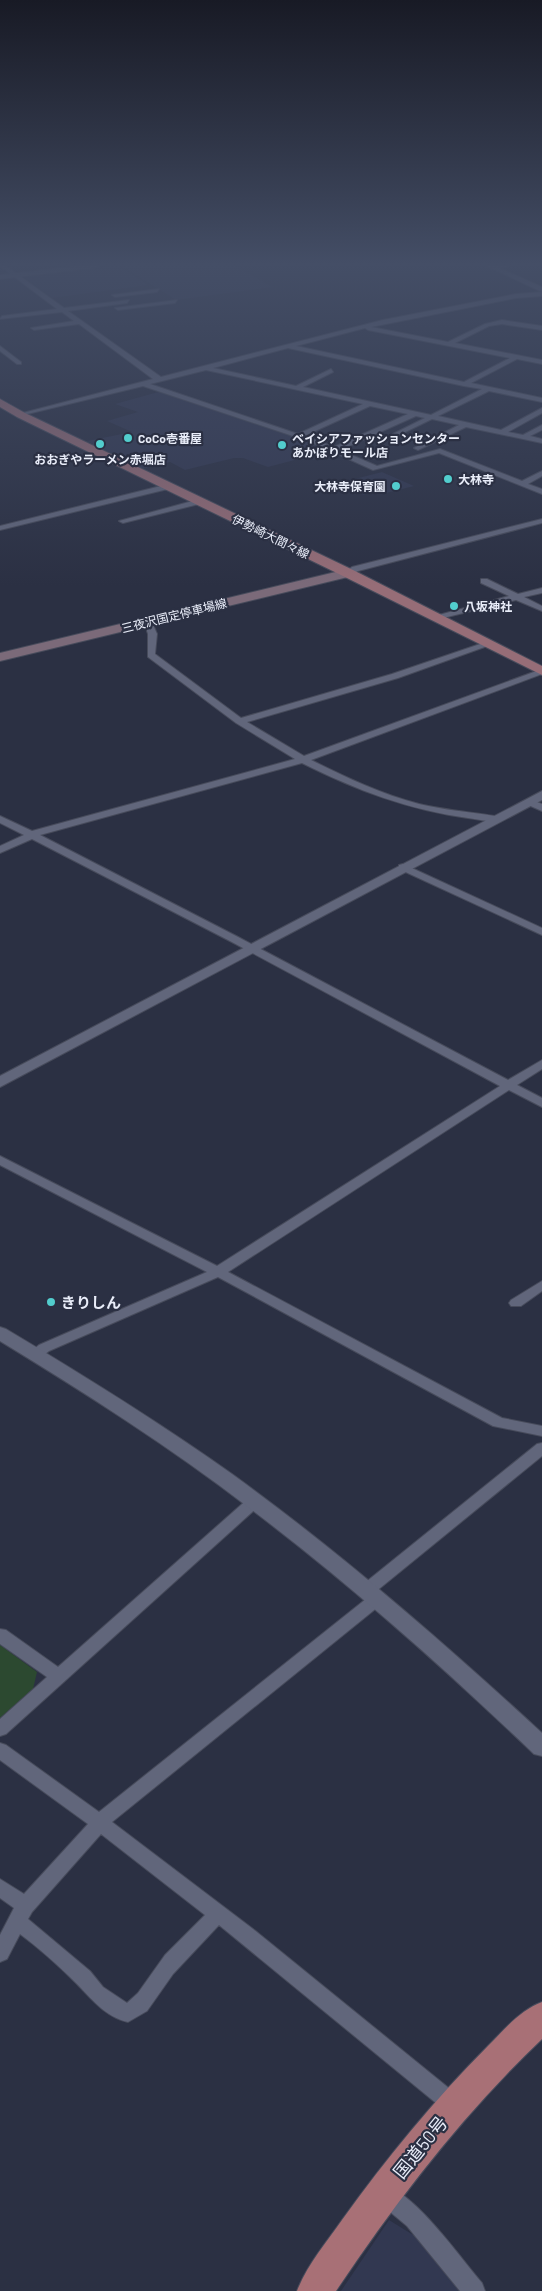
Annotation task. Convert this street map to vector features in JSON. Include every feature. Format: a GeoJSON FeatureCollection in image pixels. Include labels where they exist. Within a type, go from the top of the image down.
{"type":"FeatureCollection","features":[{"type":"Feature","properties":{"kind":"highway","name":"国道50号"},"geometry":{"type":"LineString","coordinates":[[315,2291],[383,2193],[454,2105],[542,2017]]}},
{"type":"Feature","properties":{"kind":"main road","name":"伊勢崎大間々線"},"geometry":{"type":"LineString","coordinates":[[0,402],[21,415],[348,573],[541,671]]}},
{"type":"Feature","properties":{"kind":"main road","name":"三夜沢国定停車場線"},"geometry":{"type":"LineString","coordinates":[[0,657],[348,573]]}},
{"type":"Feature","properties":{"kind":"street"},"geometry":{"type":"LineString","coordinates":[[149,373],[161,379]]}},
{"type":"Feature","properties":{"kind":"street"},"geometry":{"type":"LineString","coordinates":[[21,415],[183,373]]}},
{"type":"Feature","properties":{"kind":"street"},"geometry":{"type":"LineString","coordinates":[[230,373],[542,441]]}},
{"type":"Feature","properties":{"kind":"street"},"geometry":{"type":"LineString","coordinates":[[296,388],[329,373]]}},
{"type":"Feature","properties":{"kind":"street"},"geometry":{"type":"LineString","coordinates":[[412,373],[542,400]]}},
{"type":"Feature","properties":{"kind":"street"},"geometry":{"type":"LineString","coordinates":[[464,384],[485,373]]}},
{"type":"Feature","properties":{"kind":"street"},"geometry":{"type":"LineString","coordinates":[[144,384],[298,436],[376,468],[440,451],[542,492]]}},
{"type":"Feature","properties":{"kind":"street"},"geometry":{"type":"LineString","coordinates":[[395,435],[488,389]]}},
{"type":"Feature","properties":{"kind":"street"},"geometry":{"type":"LineString","coordinates":[[298,436],[368,404]]}},
{"type":"Feature","properties":{"kind":"street"},"geometry":{"type":"LineString","coordinates":[[501,432],[542,410]]}},
{"type":"Feature","properties":{"kind":"street"},"geometry":{"type":"LineString","coordinates":[[334,450],[414,414]]}},
{"type":"Feature","properties":{"kind":"street"},"geometry":{"type":"LineString","coordinates":[[418,448],[464,425]]}},
{"type":"Feature","properties":{"kind":"street"},"geometry":{"type":"LineString","coordinates":[[524,437],[542,427]]}},
{"type":"Feature","properties":{"kind":"street"},"geometry":{"type":"LineString","coordinates":[[522,484],[542,472]]}},
{"type":"Feature","properties":{"kind":"street"},"geometry":{"type":"LineString","coordinates":[[0,528],[169,486]]}},
{"type":"Feature","properties":{"kind":"street"},"geometry":{"type":"LineString","coordinates":[[123,521],[200,501]]}},
{"type":"Feature","properties":{"kind":"street"},"geometry":{"type":"LineString","coordinates":[[348,573],[355,569],[542,521]]}},
{"type":"Feature","properties":{"kind":"street"},"geometry":{"type":"LineString","coordinates":[[484,581],[542,609]]}},
{"type":"Feature","properties":{"kind":"street"},"geometry":{"type":"LineString","coordinates":[[438,618],[542,590]]}},
{"type":"Feature","properties":{"kind":"street"},"geometry":{"type":"LineString","coordinates":[[148,622],[152,627],[153,633],[151,655],[207,700],[302,760],[323,771],[402,802],[430,809],[495,819]]}},
{"type":"Feature","properties":{"kind":"street"},"geometry":{"type":"LineString","coordinates":[[241,722],[395,676],[489,644]]}},
{"type":"Feature","properties":{"kind":"street"},"geometry":{"type":"LineString","coordinates":[[0,850],[32,834],[302,760],[541,671]]}},
{"type":"Feature","properties":{"kind":"street"},"geometry":{"type":"LineString","coordinates":[[0,1082],[495,819],[536,805],[542,795]]}},
{"type":"Feature","properties":{"kind":"street"},"geometry":{"type":"LineString","coordinates":[[0,819],[250,948],[542,1103]]}},
{"type":"Feature","properties":{"kind":"street"},"geometry":{"type":"LineString","coordinates":[[404,867],[542,932]]}},
{"type":"Feature","properties":{"kind":"street"},"geometry":{"type":"LineString","coordinates":[[35,1354],[44,1348],[218,1272],[542,1064]]}},
{"type":"Feature","properties":{"kind":"street"},"geometry":{"type":"LineString","coordinates":[[0,1160],[218,1272],[498,1422],[542,1431]]}},
{"type":"Feature","properties":{"kind":"street"},"geometry":{"type":"LineString","coordinates":[[516,1303],[542,1286]]}},
{"type":"Feature","properties":{"kind":"street"},"geometry":{"type":"LineString","coordinates":[[0,1333],[141,1422],[255,1501],[372,1594],[457,1666],[542,1747]]}},
{"type":"Feature","properties":{"kind":"street"},"geometry":{"type":"LineString","coordinates":[[0,1953],[21,1914],[100,1823],[542,1448]]}},
{"type":"Feature","properties":{"kind":"street"},"geometry":{"type":"LineString","coordinates":[[0,1729],[255,1501]]}},
{"type":"Feature","properties":{"kind":"street"},"geometry":{"type":"LineString","coordinates":[[0,1635],[59,1676]]}},
{"type":"Feature","properties":{"kind":"street"},"geometry":{"type":"LineString","coordinates":[[0,1750],[100,1823],[218,1914],[344,2013],[454,2105]]}},
{"type":"Feature","properties":{"kind":"street"},"geometry":{"type":"LineString","coordinates":[[0,1887],[21,1914],[28,1929],[83,1977],[96,1993],[123,2012],[128,2013],[137,2006],[155,1986],[166,1969],[218,1914]]}},
{"type":"Feature","properties":{"kind":"street"},"geometry":{"type":"LineString","coordinates":[[383,2193],[414,2219],[474,2291]]}},
{"type":"Feature","properties":{"kind":"shaded area"},"geometry":{"type":"Polygon","coordinates":[[[162,391],[294,436],[329,451],[268,467],[243,458],[234,458],[185,470],[170,462],[142,469],[87,441],[132,432],[107,421],[138,412],[115,404],[162,391]]]}},
{"type":"Feature","properties":{"kind":"shaded area"},"geometry":{"type":"Polygon","coordinates":[[[382,472],[414,486],[382,494],[373,492],[364,495],[339,483],[382,472]]]}},
{"type":"Feature","properties":{"kind":"shaded area"},"geometry":{"type":"Polygon","coordinates":[[[389,2220],[418,2238],[460,2291],[341,2291],[389,2220]]]}},
{"type":"Feature","properties":{"kind":"green space"},"geometry":{"type":"Polygon","coordinates":[[[0,1645],[37,1672],[33,1689],[0,1718],[0,1645]]]}},
{"type":"Feature","properties":{"kind":"place","name":"CoCo壱番屋"},"geometry":{"type":"Point","coordinates":[128,438]}},
{"type":"Feature","properties":{"kind":"place","name":"おおぎやラーメン赤堀店"},"geometry":{"type":"Point","coordinates":[100,444]}},
{"type":"Feature","properties":{"kind":"place","name":"ベイシアファッションセンター あかぼりモール店"},"geometry":{"type":"Point","coordinates":[282,445]}},
{"type":"Feature","properties":{"kind":"place","name":"大林寺"},"geometry":{"type":"Point","coordinates":[448,479]}},
{"type":"Feature","properties":{"kind":"place","name":"大林寺保育園"},"geometry":{"type":"Point","coordinates":[396,486]}},
{"type":"Feature","properties":{"kind":"place","name":"八坂神社"},"geometry":{"type":"Point","coordinates":[454,606]}},
{"type":"Feature","properties":{"kind":"place","name":"きりしん"},"geometry":{"type":"Point","coordinates":[51,1302]}}]}
